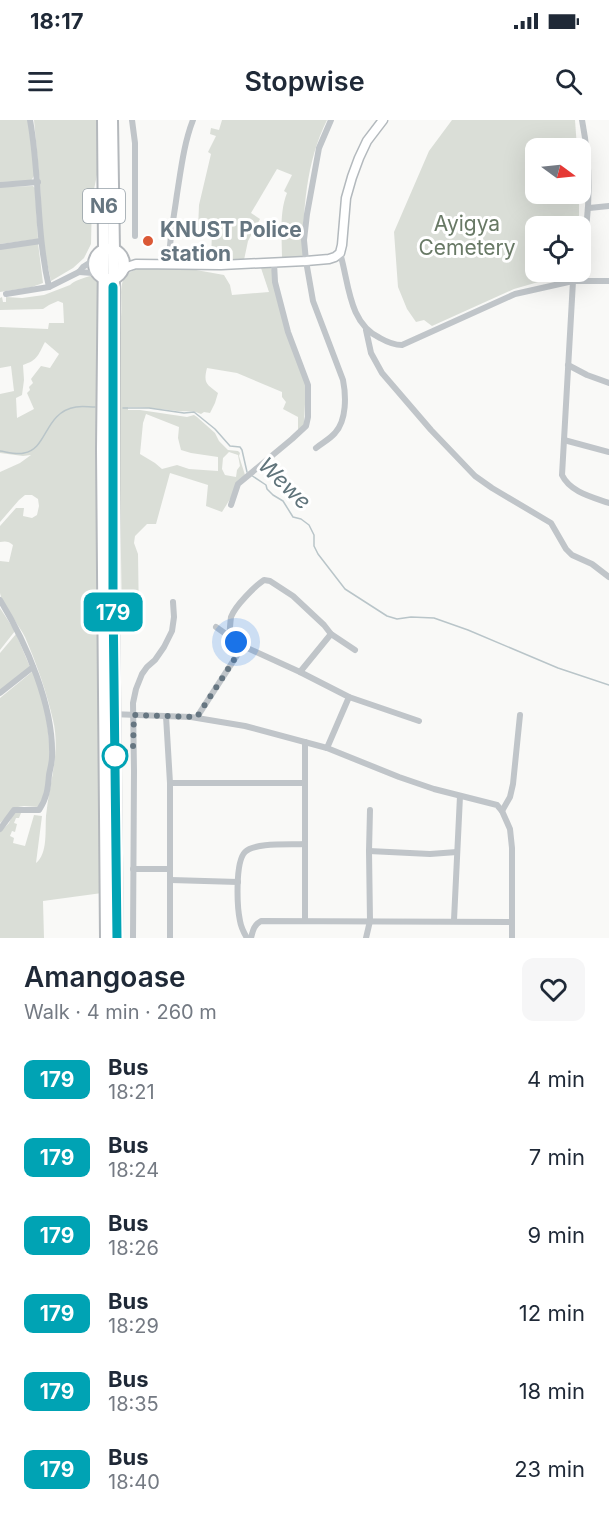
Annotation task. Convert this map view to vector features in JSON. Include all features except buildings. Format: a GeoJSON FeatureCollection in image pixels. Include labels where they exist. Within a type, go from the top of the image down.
{"type":"FeatureCollection","features":[{"type":"Feature","properties":{"kind":"highway","name":"N6"},"geometry":{"type":"LineString","coordinates":[[103,120],[102,254],[112,277],[113,349],[106,938]]}},
{"type":"Feature","properties":{"kind":"highway","name":"N6"},"geometry":{"type":"LineString","coordinates":[[112,120],[102,254],[94,268],[112,277]]}},
{"type":"Feature","properties":{"kind":"highway","name":"N6"},"geometry":{"type":"LineString","coordinates":[[102,254],[122,255],[112,277],[102,461],[117,938]]}},
{"type":"Feature","properties":{"kind":"street"},"geometry":{"type":"LineString","coordinates":[[30,120],[38,182],[43,262],[49,287]]}},
{"type":"Feature","properties":{"kind":"street"},"geometry":{"type":"LineString","coordinates":[[132,120],[135,142],[135,236]]}},
{"type":"Feature","properties":{"kind":"street"},"geometry":{"type":"LineString","coordinates":[[169,264],[169,248],[182,160],[193,120]]}},
{"type":"Feature","properties":{"kind":"street"},"geometry":{"type":"LineString","coordinates":[[316,448],[337,431],[343,415],[345,393],[343,380],[313,301],[304,240],[319,148],[331,120]]}},
{"type":"Feature","properties":{"kind":"street"},"geometry":{"type":"LineString","coordinates":[[79,272],[112,277],[136,264],[220,265],[306,261],[335,257],[342,245],[346,198],[352,177],[367,141],[382,120]]}},
{"type":"Feature","properties":{"kind":"street"},"geometry":{"type":"LineString","coordinates":[[582,120],[590,192],[589,216]]}},
{"type":"Feature","properties":{"kind":"street"},"geometry":{"type":"LineString","coordinates":[[0,185],[38,182]]}},
{"type":"Feature","properties":{"kind":"street"},"geometry":{"type":"LineString","coordinates":[[589,208],[609,206]]}},
{"type":"Feature","properties":{"kind":"street"},"geometry":{"type":"LineString","coordinates":[[0,246],[41,241]]}},
{"type":"Feature","properties":{"kind":"street"},"geometry":{"type":"LineString","coordinates":[[339,253],[351,300],[361,323],[374,335],[390,343],[402,345],[515,294],[569,282]]}},
{"type":"Feature","properties":{"kind":"street"},"geometry":{"type":"LineString","coordinates":[[3,294],[49,287],[79,272],[102,254]]}},
{"type":"Feature","properties":{"kind":"street"},"geometry":{"type":"LineString","coordinates":[[231,505],[238,484],[306,426],[308,417],[308,385],[288,333],[275,282],[274,263]]}},
{"type":"Feature","properties":{"kind":"street"},"geometry":{"type":"LineString","coordinates":[[591,280],[609,280]]}},
{"type":"Feature","properties":{"kind":"street"},"geometry":{"type":"LineString","coordinates":[[573,282],[562,475],[573,489],[609,503]]}},
{"type":"Feature","properties":{"kind":"street"},"geometry":{"type":"LineString","coordinates":[[366,330],[371,353],[382,374],[475,476],[550,523],[572,555],[592,564],[609,577]]}},
{"type":"Feature","properties":{"kind":"street"},"geometry":{"type":"LineString","coordinates":[[568,365],[609,383]]}},
{"type":"Feature","properties":{"kind":"street"},"geometry":{"type":"LineString","coordinates":[[564,440],[609,452]]}},
{"type":"Feature","properties":{"kind":"street"},"geometry":{"type":"LineString","coordinates":[[229,637],[231,617],[235,609],[264,580],[270,581],[293,596],[331,634],[355,650]]}},
{"type":"Feature","properties":{"kind":"street"},"geometry":{"type":"LineString","coordinates":[[0,600],[17,630],[33,667],[45,704],[52,758],[48,791],[39,810],[14,810],[0,829]]}},
{"type":"Feature","properties":{"kind":"street"},"geometry":{"type":"LineString","coordinates":[[133,938],[133,703],[142,674],[160,653],[172,631],[173,602]]}},
{"type":"Feature","properties":{"kind":"street"},"geometry":{"type":"LineString","coordinates":[[216,627],[243,646],[349,696],[419,721]]}},
{"type":"Feature","properties":{"kind":"street"},"geometry":{"type":"LineString","coordinates":[[300,672],[331,634]]}},
{"type":"Feature","properties":{"kind":"street"},"geometry":{"type":"LineString","coordinates":[[197,717],[243,646]]}},
{"type":"Feature","properties":{"kind":"street"},"geometry":{"type":"LineString","coordinates":[[0,693],[33,667]]}},
{"type":"Feature","properties":{"kind":"street"},"geometry":{"type":"LineString","coordinates":[[327,748],[349,696]]}},
{"type":"Feature","properties":{"kind":"street"},"geometry":{"type":"LineString","coordinates":[[110,714],[197,717],[245,726],[327,748],[399,777],[497,805],[510,829],[512,938]]}},
{"type":"Feature","properties":{"kind":"street"},"geometry":{"type":"LineString","coordinates":[[502,811],[510,797],[513,784],[520,715]]}},
{"type":"Feature","properties":{"kind":"street"},"geometry":{"type":"LineString","coordinates":[[166,716],[170,783],[170,938]]}},
{"type":"Feature","properties":{"kind":"street"},"geometry":{"type":"LineString","coordinates":[[305,742],[305,921]]}},
{"type":"Feature","properties":{"kind":"street"},"geometry":{"type":"LineString","coordinates":[[170,783],[305,783]]}},
{"type":"Feature","properties":{"kind":"street"},"geometry":{"type":"LineString","coordinates":[[454,920],[460,796]]}},
{"type":"Feature","properties":{"kind":"street"},"geometry":{"type":"LineString","coordinates":[[366,938],[370,921],[370,810]]}},
{"type":"Feature","properties":{"kind":"street"},"geometry":{"type":"LineString","coordinates":[[247,938],[240,922],[238,882],[240,859],[245,852],[264,845],[305,844]]}},
{"type":"Feature","properties":{"kind":"street"},"geometry":{"type":"LineString","coordinates":[[369,851],[430,854],[457,852]]}},
{"type":"Feature","properties":{"kind":"street"},"geometry":{"type":"LineString","coordinates":[[133,869],[170,869]]}},
{"type":"Feature","properties":{"kind":"street"},"geometry":{"type":"LineString","coordinates":[[171,880],[238,882]]}},
{"type":"Feature","properties":{"kind":"street"},"geometry":{"type":"LineString","coordinates":[[251,938],[256,923],[261,921],[512,922]]}},
{"type":"Feature","properties":{"kind":"green space"},"geometry":{"type":"Polygon","coordinates":[[[0,120],[28,120],[35,174],[31,181],[0,182],[0,120]]]}},
{"type":"Feature","properties":{"kind":"green space"},"geometry":{"type":"Polygon","coordinates":[[[34,120],[99,120],[99,165],[92,199],[91,244],[84,258],[73,268],[51,281],[42,239],[34,120]]]}},
{"type":"Feature","properties":{"kind":"green space"},"geometry":{"type":"Polygon","coordinates":[[[222,120],[327,120],[314,152],[307,186],[303,256],[282,259],[282,217],[287,193],[284,191],[292,175],[277,169],[251,213],[260,219],[248,241],[244,260],[211,259],[212,232],[198,230],[199,205],[211,154],[208,152],[216,136],[210,134],[211,128],[219,130],[222,120]]]}},
{"type":"Feature","properties":{"kind":"green space","name":"Ayigya Cemetery"},"geometry":{"type":"Polygon","coordinates":[[[452,120],[575,120],[576,138],[525,138],[525,204],[579,204],[579,216],[525,216],[525,282],[538,282],[514,289],[432,326],[424,320],[416,322],[407,309],[398,287],[394,232],[429,151],[452,120]]]}},
{"type":"Feature","properties":{"kind":"green space"},"geometry":{"type":"Polygon","coordinates":[[[33,186],[35,188],[38,239],[0,244],[0,187],[33,186]]]}},
{"type":"Feature","properties":{"kind":"green space"},"geometry":{"type":"Polygon","coordinates":[[[38,243],[43,283],[0,292],[0,248],[38,243]]]}},
{"type":"Feature","properties":{"kind":"green space"},"geometry":{"type":"Polygon","coordinates":[[[271,267],[306,383],[304,425],[298,430],[298,417],[283,409],[286,402],[282,397],[282,392],[237,373],[207,368],[205,377],[207,383],[218,393],[210,413],[128,407],[128,410],[187,417],[194,415],[215,433],[228,450],[240,453],[245,475],[222,512],[206,506],[208,485],[170,473],[156,524],[147,524],[135,536],[134,543],[138,554],[139,620],[122,625],[118,350],[122,283],[129,273],[137,269],[185,268],[224,275],[230,285],[232,295],[269,292],[261,268],[271,267]],[[146,414],[140,454],[162,469],[177,465],[189,469],[218,471],[218,457],[181,450],[178,438],[179,427],[146,414]],[[229,452],[223,458],[222,469],[225,475],[236,477],[240,466],[238,455],[229,452]]]}},
{"type":"Feature","properties":{"kind":"green space"},"geometry":{"type":"Polygon","coordinates":[[[90,276],[98,279],[99,757],[102,893],[43,901],[44,938],[0,938],[0,832],[9,823],[13,814],[21,813],[14,823],[17,824],[15,832],[12,831],[10,836],[14,838],[13,843],[25,846],[34,815],[42,816],[36,863],[40,859],[45,841],[46,816],[56,744],[51,710],[37,667],[25,637],[0,593],[0,561],[9,562],[13,545],[0,542],[0,526],[16,508],[24,508],[23,516],[32,518],[37,515],[39,506],[38,499],[32,495],[25,495],[0,522],[0,472],[31,455],[0,453],[0,394],[14,391],[11,366],[0,368],[0,327],[48,329],[49,323],[64,323],[63,303],[58,301],[43,309],[0,310],[0,298],[2,297],[3,302],[6,302],[6,297],[22,298],[44,295],[90,276]],[[45,342],[35,359],[23,365],[22,395],[16,398],[17,418],[34,409],[27,393],[33,383],[31,379],[41,366],[50,368],[59,354],[45,342]]]}},
{"type":"Feature","properties":{"kind":"green space"},"geometry":{"type":"Polygon","coordinates":[[[0,608],[15,631],[0,650],[0,608]]]}},
{"type":"Feature","properties":{"kind":"green space"},"geometry":{"type":"Polygon","coordinates":[[[16,634],[30,667],[0,693],[0,653],[16,634]]]}},
{"type":"Feature","properties":{"kind":"green space"},"geometry":{"type":"Polygon","coordinates":[[[33,671],[42,698],[48,728],[50,756],[47,783],[38,807],[18,807],[0,823],[0,698],[33,671]]]}},
{"type":"Feature","properties":{"kind":"waterway","name":"Wewe"},"geometry":{"type":"LineString","coordinates":[[0,451],[18,454],[32,450],[38,445],[52,423],[66,410],[95,407]]}},
{"type":"Feature","properties":{"kind":"waterway","name":"Wewe"},"geometry":{"type":"LineString","coordinates":[[123,408],[194,412],[215,429],[230,446],[240,447],[247,472]]}},
{"type":"Feature","properties":{"kind":"waterway","name":"Wewe"},"geometry":{"type":"LineString","coordinates":[[251,475],[283,501],[293,517],[309,525],[314,535],[314,546],[318,554],[345,589],[387,616],[397,619],[434,618],[558,668],[609,685]]}},
{"type":"Feature","properties":{"kind":"bus line","name":"179"},"geometry":{"type":"LineString","coordinates":[[113,287],[113,596],[117,938]]}},
{"type":"Feature","properties":{"kind":"place","name":"KNUST Police station"},"geometry":{"type":"Point","coordinates":[148,241]}},
{"type":"Feature","properties":{"kind":"route"},"geometry":{"type":"LineString","coordinates":[[115,756],[133,748],[134,715],[197,717],[243,646],[236,642]]}}]}
